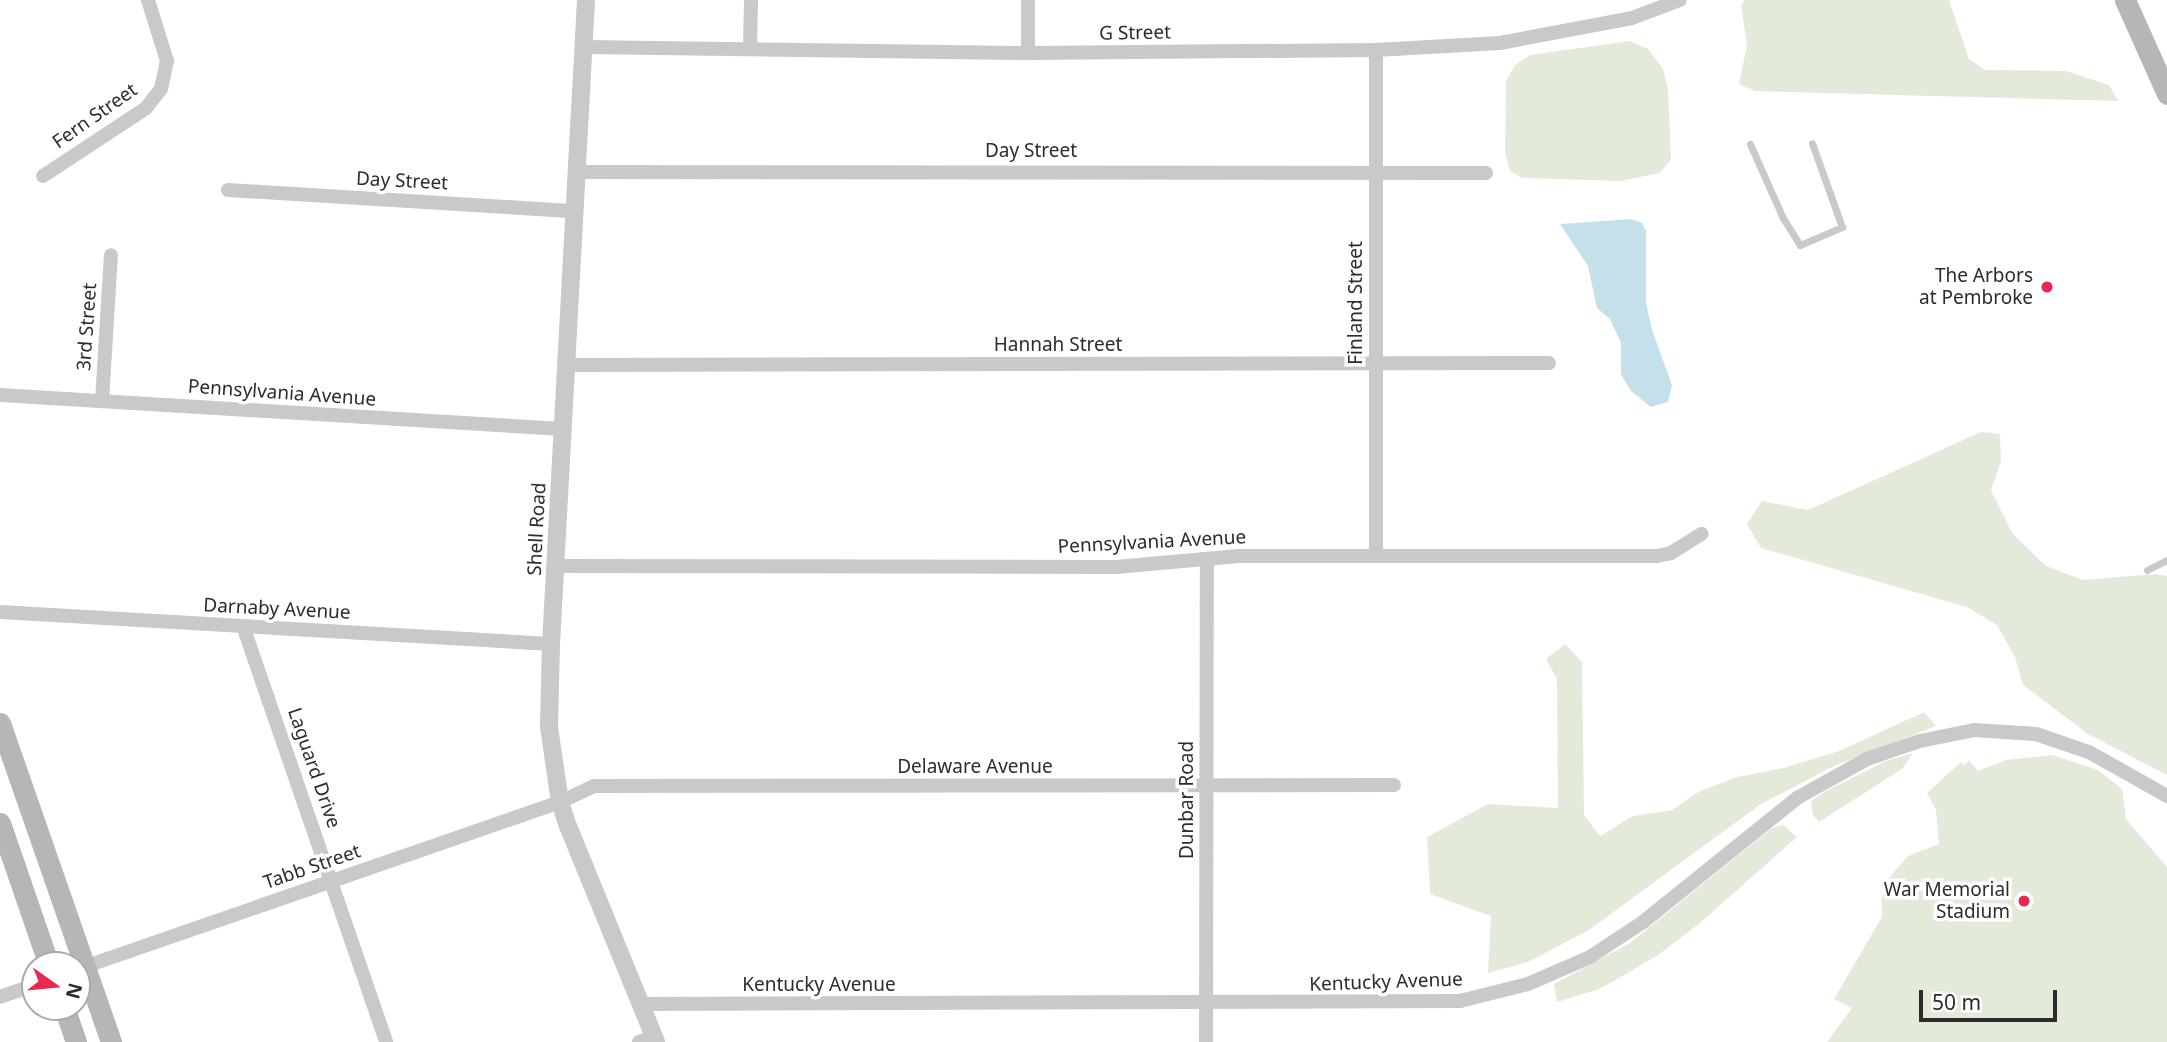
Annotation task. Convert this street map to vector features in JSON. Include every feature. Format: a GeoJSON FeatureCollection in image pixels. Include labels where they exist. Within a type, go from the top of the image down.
{"type":"FeatureCollection","features":[{"type":"Feature","properties":{"kind":"main road"},"geometry":{"type":"LineString","coordinates":[[2125,0],[2167,94]]}},
{"type":"Feature","properties":{"kind":"main road"},"geometry":{"type":"LineString","coordinates":[[0,723],[75,951]]}},
{"type":"Feature","properties":{"kind":"main road"},"geometry":{"type":"LineString","coordinates":[[0,823],[44,951]]}},
{"type":"Feature","properties":{"kind":"main road"},"geometry":{"type":"LineString","coordinates":[[91,993],[111,1042]]}},
{"type":"Feature","properties":{"kind":"main road"},"geometry":{"type":"LineString","coordinates":[[69,1021],[76,1042]]}},
{"type":"Feature","properties":{"kind":"street","name":"Fern Street"},"geometry":{"type":"LineString","coordinates":[[43,176],[146,108],[161,89],[167,61],[148,0]]}},
{"type":"Feature","properties":{"kind":"street","name":"Shell Road"},"geometry":{"type":"LineString","coordinates":[[586,0],[551,644],[550,727],[560,802],[590,886],[640,1004],[650,1040]]}},
{"type":"Feature","properties":{"kind":"street"},"geometry":{"type":"LineString","coordinates":[[750,49],[751,0]]}},
{"type":"Feature","properties":{"kind":"street"},"geometry":{"type":"LineString","coordinates":[[1028,0],[1028,53]]}},
{"type":"Feature","properties":{"kind":"street","name":"G Street"},"geometry":{"type":"LineString","coordinates":[[584,47],[1028,53],[1376,50],[1500,43],[1632,18],[1680,0]]}},
{"type":"Feature","properties":{"kind":"street","name":"Finland Street"},"geometry":{"type":"LineString","coordinates":[[1376,50],[1376,556]]}},
{"type":"Feature","properties":{"kind":"street","name":"Day Street"},"geometry":{"type":"LineString","coordinates":[[576,172],[1486,173]]}},
{"type":"Feature","properties":{"kind":"street","name":"Day Street"},"geometry":{"type":"LineString","coordinates":[[228,190],[574,211]]}},
{"type":"Feature","properties":{"kind":"street","name":"3rd Street"},"geometry":{"type":"LineString","coordinates":[[102,401],[111,255]]}},
{"type":"Feature","properties":{"kind":"street","name":"Hannah Street"},"geometry":{"type":"LineString","coordinates":[[566,365],[1549,363]]}},
{"type":"Feature","properties":{"kind":"street","name":"Pennsylvania Avenue"},"geometry":{"type":"LineString","coordinates":[[0,395],[563,429]]}},
{"type":"Feature","properties":{"kind":"street","name":"Pennsylvania Avenue"},"geometry":{"type":"LineString","coordinates":[[556,566],[1116,568],[1239,555],[1657,556],[1671,553],[1702,534]]}},
{"type":"Feature","properties":{"kind":"street","name":"Dunbar Road"},"geometry":{"type":"LineString","coordinates":[[1206,1042],[1207,559]]}},
{"type":"Feature","properties":{"kind":"street","name":"Darnaby Avenue"},"geometry":{"type":"LineString","coordinates":[[0,612],[551,644]]}},
{"type":"Feature","properties":{"kind":"street","name":"Laguard Drive"},"geometry":{"type":"LineString","coordinates":[[243,626],[333,880],[386,1042]]}},
{"type":"Feature","properties":{"kind":"street","name":"Kentucky Avenue"},"geometry":{"type":"LineString","coordinates":[[640,1004],[1442,1002],[1493,995],[1565,969],[1617,940],[1764,823],[1819,784],[1867,759],[1934,737],[1991,729],[2050,737],[2119,767],[2167,796]]}},
{"type":"Feature","properties":{"kind":"street","name":"Delaware Avenue"},"geometry":{"type":"LineString","coordinates":[[560,802],[594,786],[618,784],[1205,787],[1394,785]]}},
{"type":"Feature","properties":{"kind":"street","name":"Tabb Street"},"geometry":{"type":"LineString","coordinates":[[91,965],[560,802]]}},
{"type":"Feature","properties":{"kind":"street"},"geometry":{"type":"LineString","coordinates":[[0,997],[21,990]]}},
{"type":"Feature","properties":{"kind":"lane"},"geometry":{"type":"LineString","coordinates":[[1750,144],[1783,218],[1800,245],[1842,227],[1812,144]]}},
{"type":"Feature","properties":{"kind":"lane"},"geometry":{"type":"LineString","coordinates":[[2147,570],[2167,560]]}},
{"type":"Feature","properties":{"kind":"green space"},"geometry":{"type":"Polygon","coordinates":[[[1744,0],[1949,0],[1969,59],[1985,70],[2066,71],[2109,85],[2118,101],[1755,91],[1739,84],[1747,45],[1741,6],[1744,0]]]}},
{"type":"Feature","properties":{"kind":"green space"},"geometry":{"type":"Polygon","coordinates":[[[1630,41],[1648,49],[1663,69],[1668,89],[1671,159],[1660,173],[1620,181],[1522,178],[1510,171],[1505,153],[1506,81],[1515,65],[1530,55],[1630,41]]]}},
{"type":"Feature","properties":{"kind":"green space"},"geometry":{"type":"Polygon","coordinates":[[[1981,432],[2000,434],[2001,461],[1991,490],[2012,533],[2046,566],[2083,580],[2155,574],[2167,576],[2167,775],[2088,734],[2023,685],[2015,657],[1997,625],[1967,607],[1761,548],[1747,524],[1762,501],[1808,510],[1981,432]]]}},
{"type":"Feature","properties":{"kind":"green space"},"geometry":{"type":"Polygon","coordinates":[[[1565,644],[1582,662],[1584,815],[1600,836],[1633,816],[1672,810],[1700,791],[1737,777],[1784,768],[1839,751],[1924,712],[1936,726],[1832,767],[1761,804],[1589,930],[1528,962],[1488,973],[1491,916],[1430,894],[1427,837],[1488,804],[1558,808],[1557,679],[1546,659],[1565,644]]]}},
{"type":"Feature","properties":{"kind":"green space"},"geometry":{"type":"Polygon","coordinates":[[[1913,753],[1902,769],[1819,822],[1813,815],[1811,801],[1826,791],[1886,761],[1913,753]]]}},
{"type":"Feature","properties":{"kind":"green space","name":"War Memorial Stadium"},"geometry":{"type":"Polygon","coordinates":[[[2052,755],[2098,770],[2122,789],[2126,819],[2167,867],[2167,1042],[1827,1042],[1852,1008],[1834,999],[1882,917],[1882,898],[1888,879],[1908,856],[1939,844],[1936,810],[1927,793],[1961,762],[1964,765],[1969,760],[1978,771],[2006,760],[2052,755]]]}},
{"type":"Feature","properties":{"kind":"green space"},"geometry":{"type":"Polygon","coordinates":[[[1783,825],[1797,837],[1700,923],[1658,955],[1619,978],[1599,989],[1557,1002],[1554,984],[1630,943],[1772,828],[1783,825]]]}},
{"type":"Feature","properties":{"kind":"water"},"geometry":{"type":"Polygon","coordinates":[[[1631,219],[1642,223],[1646,231],[1646,303],[1652,330],[1672,385],[1668,402],[1651,407],[1631,391],[1621,374],[1621,343],[1610,319],[1597,308],[1588,266],[1560,224],[1631,219]]]}},
{"type":"Feature","properties":{"kind":"place","name":"The Arbors at Pembroke"},"geometry":{"type":"Point","coordinates":[2047,287]}},
{"type":"Feature","properties":{"kind":"place","name":"War Memorial Stadium"},"geometry":{"type":"Point","coordinates":[2024,901]}}]}
